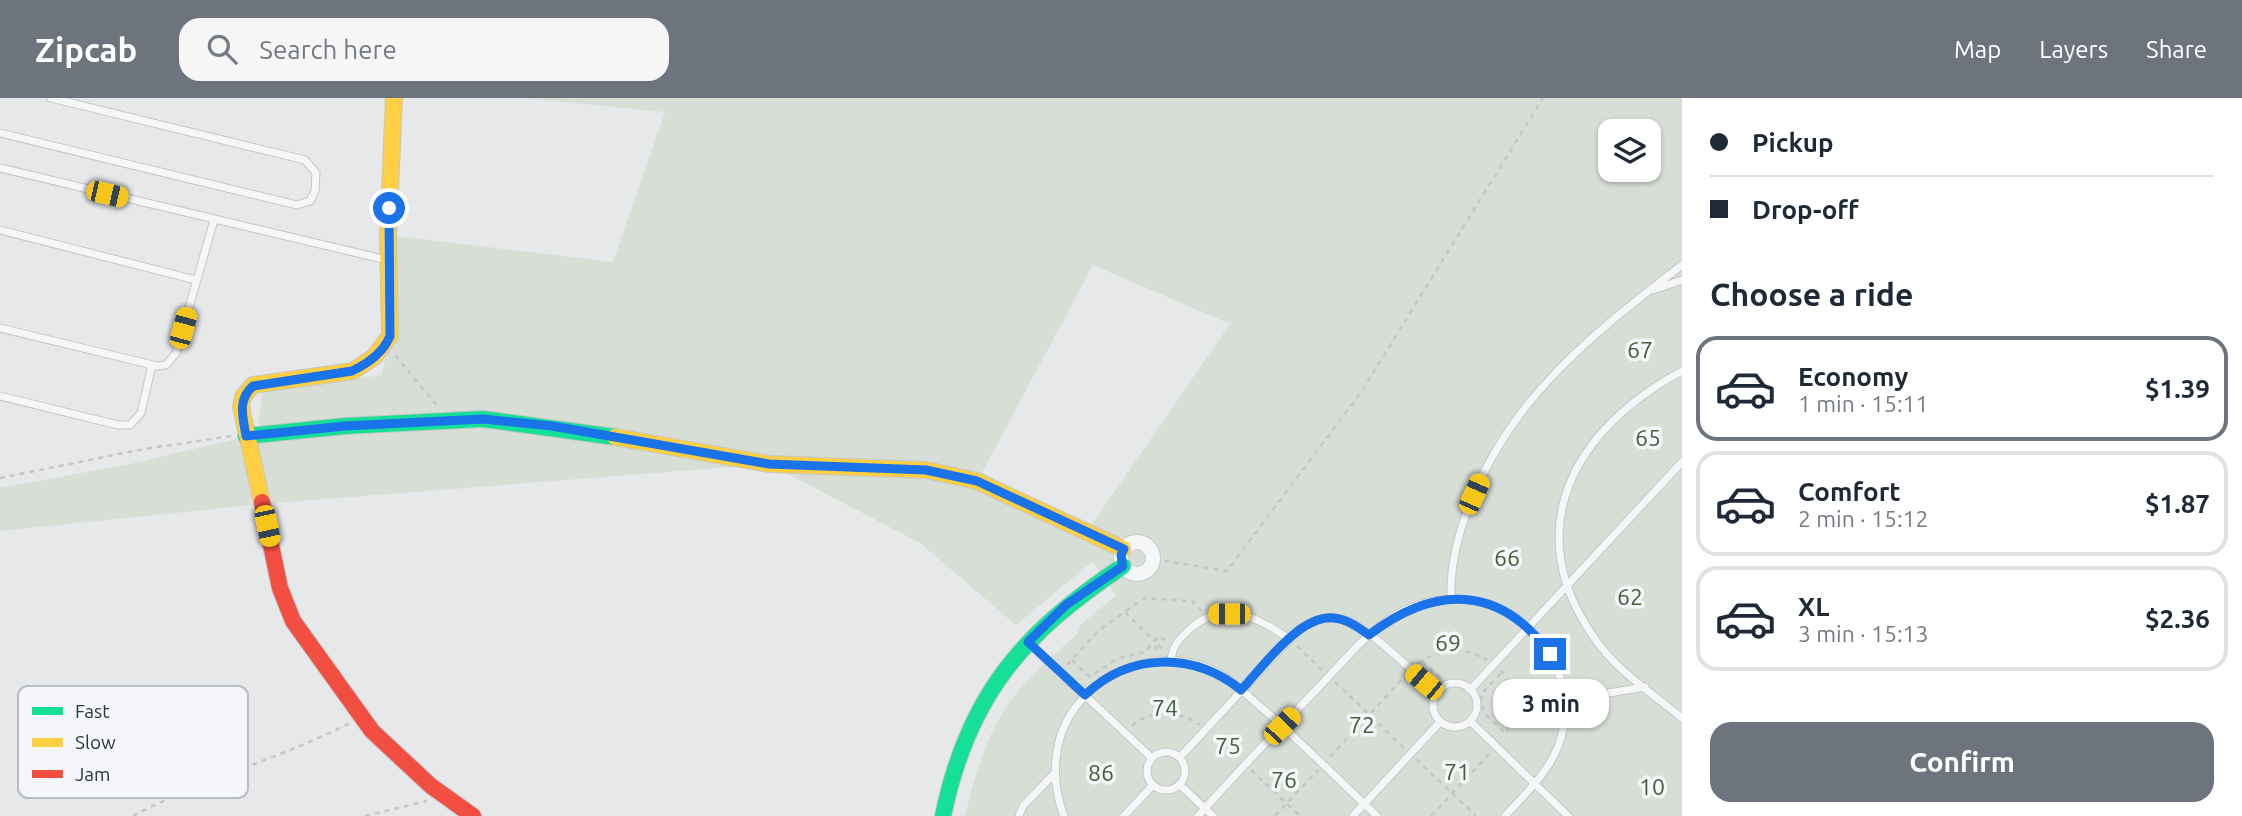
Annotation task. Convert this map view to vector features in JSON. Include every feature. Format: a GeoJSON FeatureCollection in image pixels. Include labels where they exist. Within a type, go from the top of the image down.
{"type":"FeatureCollection","features":[{"type":"Feature","properties":{"kind":"street"},"geometry":{"type":"LineString","coordinates":[[394,98],[389,260],[390,336],[387,344],[367,364],[352,371],[253,386],[243,397],[241,407],[285,606],[362,717],[391,750],[472,816]]}},
{"type":"Feature","properties":{"kind":"street"},"geometry":{"type":"LineString","coordinates":[[246,436],[448,419],[483,419],[552,426],[769,464],[894,467],[968,478],[1088,530],[1124,549]]}},
{"type":"Feature","properties":{"kind":"street"},"geometry":{"type":"LineString","coordinates":[[1140,541],[1149,546],[1154,559],[1149,570],[1138,574],[1123,566],[1121,555],[1131,542],[1140,541]]}},
{"type":"Feature","properties":{"kind":"street"},"geometry":{"type":"LineString","coordinates":[[943,816],[965,739],[994,686],[1028,642],[1066,605],[1123,566]]}},
{"type":"Feature","properties":{"kind":"lane"},"geometry":{"type":"LineString","coordinates":[[0,133],[297,205],[310,201],[315,191],[316,173],[305,160],[51,98]]}},
{"type":"Feature","properties":{"kind":"lane"},"geometry":{"type":"LineString","coordinates":[[0,168],[389,260]]}},
{"type":"Feature","properties":{"kind":"lane"},"geometry":{"type":"LineString","coordinates":[[0,328],[152,365],[166,365],[174,358],[214,219]]}},
{"type":"Feature","properties":{"kind":"lane"},"geometry":{"type":"LineString","coordinates":[[0,230],[196,280]]}},
{"type":"Feature","properties":{"kind":"lane"},"geometry":{"type":"LineString","coordinates":[[1451,597],[1451,575],[1465,518],[1501,440],[1517,415],[1553,373],[1682,265]]}},
{"type":"Feature","properties":{"kind":"lane"},"geometry":{"type":"LineString","coordinates":[[1648,291],[1682,281]]}},
{"type":"Feature","properties":{"kind":"lane"},"geometry":{"type":"LineString","coordinates":[[0,396],[118,425],[130,425],[141,413],[152,365]]}},
{"type":"Feature","properties":{"kind":"lane"},"geometry":{"type":"LineString","coordinates":[[1682,371],[1626,409],[1583,456],[1563,499],[1558,548],[1565,589],[1596,641],[1682,718]]}},
{"type":"Feature","properties":{"kind":"lane"},"geometry":{"type":"LineString","coordinates":[[1470,690],[1682,463]]}},
{"type":"Feature","properties":{"kind":"lane"},"geometry":{"type":"LineString","coordinates":[[1198,816],[1369,635],[1404,611],[1451,597],[1502,610],[1515,615],[1529,626],[1550,654],[1566,700],[1563,731],[1553,758],[1534,785],[1505,816]]}},
{"type":"Feature","properties":{"kind":"lane"},"geometry":{"type":"LineString","coordinates":[[1171,661],[1175,644],[1207,616],[1246,614],[1289,639]]}},
{"type":"Feature","properties":{"kind":"lane"},"geometry":{"type":"LineString","coordinates":[[1180,757],[1289,639],[1299,629],[1316,620],[1334,617],[1369,635],[1437,694]]}},
{"type":"Feature","properties":{"kind":"lane"},"geometry":{"type":"LineString","coordinates":[[1028,642],[1152,758]]}},
{"type":"Feature","properties":{"kind":"lane"},"geometry":{"type":"LineString","coordinates":[[1064,816],[1055,773],[1063,730],[1085,695],[1112,675],[1136,665],[1171,661],[1206,668],[1224,676],[1282,726],[1377,816]]}},
{"type":"Feature","properties":{"kind":"lane"},"geometry":{"type":"LineString","coordinates":[[1449,684],[1462,685],[1470,690],[1477,706],[1470,721],[1458,727],[1440,722],[1433,707],[1437,694],[1449,684]]}},
{"type":"Feature","properties":{"kind":"lane"},"geometry":{"type":"LineString","coordinates":[[1566,700],[1645,687]]}},
{"type":"Feature","properties":{"kind":"lane"},"geometry":{"type":"LineString","coordinates":[[1470,721],[1568,816]]}},
{"type":"Feature","properties":{"kind":"lane"},"geometry":{"type":"LineString","coordinates":[[1353,816],[1440,722]]}},
{"type":"Feature","properties":{"kind":"lane"},"geometry":{"type":"LineString","coordinates":[[1163,751],[1180,757],[1185,773],[1180,785],[1165,790],[1153,785],[1147,772],[1152,758],[1163,751]]}},
{"type":"Feature","properties":{"kind":"lane"},"geometry":{"type":"LineString","coordinates":[[1018,816],[1023,806],[1055,773]]}},
{"type":"Feature","properties":{"kind":"lane"},"geometry":{"type":"LineString","coordinates":[[1124,816],[1153,785]]}},
{"type":"Feature","properties":{"kind":"lane"},"geometry":{"type":"LineString","coordinates":[[1180,785],[1213,816]]}},
{"type":"Feature","properties":{"kind":"path"},"geometry":{"type":"LineString","coordinates":[[1154,559],[1227,571],[1360,394],[1543,98]]}},
{"type":"Feature","properties":{"kind":"path"},"geometry":{"type":"LineString","coordinates":[[387,344],[448,419]]}},
{"type":"Feature","properties":{"kind":"path"},"geometry":{"type":"LineString","coordinates":[[0,478],[219,435],[246,436]]}},
{"type":"Feature","properties":{"kind":"path"},"geometry":{"type":"LineString","coordinates":[[1060,672],[1098,631],[1144,598],[1192,601],[1207,616]]}},
{"type":"Feature","properties":{"kind":"path"},"geometry":{"type":"LineString","coordinates":[[1125,612],[1156,644]]}},
{"type":"Feature","properties":{"kind":"path"},"geometry":{"type":"LineString","coordinates":[[1072,660],[1090,677],[1118,659],[1145,652],[1156,644],[1165,642],[1159,636],[1156,644]]}},
{"type":"Feature","properties":{"kind":"path"},"geometry":{"type":"LineString","coordinates":[[1289,639],[1476,816]]}},
{"type":"Feature","properties":{"kind":"path"},"geometry":{"type":"LineString","coordinates":[[1275,816],[1422,661],[1457,650],[1486,659],[1494,665],[1502,672],[1510,684],[1514,705],[1506,734],[1484,713],[1481,694],[1502,672]]}},
{"type":"Feature","properties":{"kind":"path"},"geometry":{"type":"LineString","coordinates":[[1478,668],[1486,659]]}},
{"type":"Feature","properties":{"kind":"path"},"geometry":{"type":"LineString","coordinates":[[1422,661],[1445,682],[1466,681],[1471,676]]}},
{"type":"Feature","properties":{"kind":"path"},"geometry":{"type":"LineString","coordinates":[[1514,705],[1566,700]]}},
{"type":"Feature","properties":{"kind":"path"},"geometry":{"type":"LineString","coordinates":[[1124,732],[1141,719],[1166,713],[1184,716],[1206,729]]}},
{"type":"Feature","properties":{"kind":"path"},"geometry":{"type":"LineString","coordinates":[[248,766],[286,752],[362,717]]}},
{"type":"Feature","properties":{"kind":"path"},"geometry":{"type":"LineString","coordinates":[[1431,816],[1495,748]]}},
{"type":"Feature","properties":{"kind":"path"},"geometry":{"type":"LineString","coordinates":[[1247,765],[1300,816]]}},
{"type":"Feature","properties":{"kind":"path"},"geometry":{"type":"LineString","coordinates":[[365,816],[374,811],[447,797]]}},
{"type":"Feature","properties":{"kind":"path"},"geometry":{"type":"LineString","coordinates":[[133,816],[168,798]]}},
{"type":"Feature","properties":{"kind":"green space"},"geometry":{"type":"Polygon","coordinates":[[[524,98],[1682,98],[1682,816],[965,816],[984,750],[1008,705],[1032,676],[1077,634],[1080,625],[1116,596],[1093,561],[1016,625],[920,543],[769,464],[262,504],[0,531],[0,488],[130,464],[257,434],[263,392],[382,375],[390,336],[388,235],[613,262],[665,112],[524,98]],[[1093,265],[978,480],[1088,530],[1230,324],[1093,265]]]}},
{"type":"Feature","properties":{"kind":"traffic: fast"},"geometry":{"type":"LineString","coordinates":[[246,436],[345,426],[483,419],[615,437]]}},
{"type":"Feature","properties":{"kind":"traffic: fast"},"geometry":{"type":"LineString","coordinates":[[943,816],[954,773],[968,735],[985,701],[1005,671],[1056,616],[1123,566]]}},
{"type":"Feature","properties":{"kind":"traffic: slow"},"geometry":{"type":"LineString","coordinates":[[262,502],[241,407],[243,397],[253,385],[353,371],[374,357],[390,336],[388,235],[394,98]]}},
{"type":"Feature","properties":{"kind":"traffic: slow"},"geometry":{"type":"LineString","coordinates":[[615,437],[769,464],[926,470],[977,481],[1123,549]]}},
{"type":"Feature","properties":{"kind":"traffic: jam"},"geometry":{"type":"LineString","coordinates":[[262,502],[280,588],[293,621],[372,731],[431,786],[473,816]]}},
{"type":"Feature","properties":{"kind":"route"},"geometry":{"type":"LineString","coordinates":[[389,208],[390,336],[387,344],[367,364],[352,371],[253,386],[243,397],[241,407],[246,436],[345,426],[483,419],[552,426],[769,464],[894,467],[968,478],[1088,530],[1124,549],[1121,555],[1123,566],[1066,605],[1028,642],[1085,695],[1112,675],[1136,665],[1163,661],[1185,662],[1206,668],[1224,676],[1241,690],[1299,629],[1316,620],[1334,617],[1369,635],[1404,611],[1426,602],[1451,597],[1484,604],[1515,615],[1529,626],[1550,654]]}},
{"type":"Feature","properties":{"kind":"park label","name":"67"},"geometry":{"type":"Point","coordinates":[1640,349]}},
{"type":"Feature","properties":{"kind":"park label","name":"65"},"geometry":{"type":"Point","coordinates":[1648,437]}},
{"type":"Feature","properties":{"kind":"park label","name":"66"},"geometry":{"type":"Point","coordinates":[1507,557]}},
{"type":"Feature","properties":{"kind":"park label","name":"62"},"geometry":{"type":"Point","coordinates":[1630,596]}},
{"type":"Feature","properties":{"kind":"park label","name":"69"},"geometry":{"type":"Point","coordinates":[1448,642]}},
{"type":"Feature","properties":{"kind":"park label","name":"74"},"geometry":{"type":"Point","coordinates":[1165,707]}},
{"type":"Feature","properties":{"kind":"park label","name":"72"},"geometry":{"type":"Point","coordinates":[1362,724]}},
{"type":"Feature","properties":{"kind":"park label","name":"75"},"geometry":{"type":"Point","coordinates":[1228,745]}},
{"type":"Feature","properties":{"kind":"park label","name":"71"},"geometry":{"type":"Point","coordinates":[1457,771]}},
{"type":"Feature","properties":{"kind":"park label","name":"86"},"geometry":{"type":"Point","coordinates":[1101,772]}},
{"type":"Feature","properties":{"kind":"park label","name":"76"},"geometry":{"type":"Point","coordinates":[1284,779]}},
{"type":"Feature","properties":{"kind":"park label","name":"10"},"geometry":{"type":"Point","coordinates":[1652,786]}}]}
